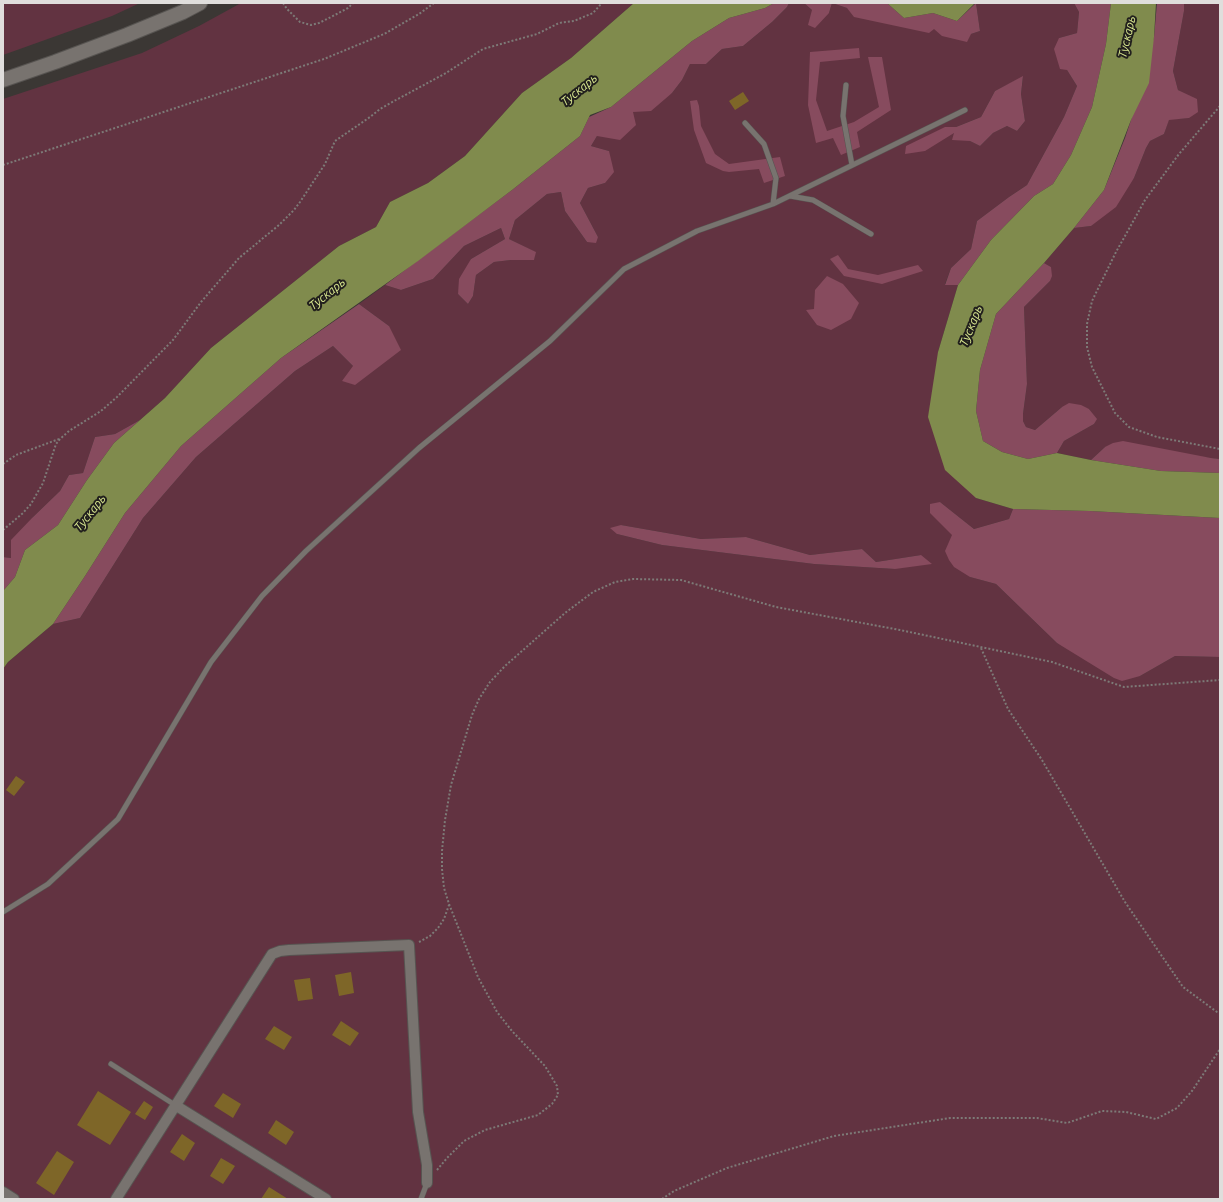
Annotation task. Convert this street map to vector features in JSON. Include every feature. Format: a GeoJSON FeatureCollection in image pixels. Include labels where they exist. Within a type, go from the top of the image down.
{"type":"FeatureCollection","features":[{"type":"Feature","properties":{"kind":"main road"},"geometry":{"type":"LineString","coordinates":[[3,80],[127,35],[183,12],[200,3]]}},
{"type":"Feature","properties":{"kind":"street"},"geometry":{"type":"LineString","coordinates":[[116,1199],[272,954],[289,950],[408,945],[418,1112],[427,1165],[426,1183]]}},
{"type":"Feature","properties":{"kind":"street"},"geometry":{"type":"LineString","coordinates":[[175,1105],[326,1199]]}},
{"type":"Feature","properties":{"kind":"street"},"geometry":{"type":"LineString","coordinates":[[3,1192],[14,1199]]}},
{"type":"Feature","properties":{"kind":"lane"},"geometry":{"type":"LineString","coordinates":[[846,85],[843,116],[852,165]]}},
{"type":"Feature","properties":{"kind":"lane"},"geometry":{"type":"LineString","coordinates":[[3,912],[48,884],[118,819],[211,662],[262,596],[306,551],[419,448],[550,341],[624,269],[697,231],[773,204],[965,110]]}},
{"type":"Feature","properties":{"kind":"lane"},"geometry":{"type":"LineString","coordinates":[[745,123],[764,144],[776,178],[773,204]]}},
{"type":"Feature","properties":{"kind":"lane"},"geometry":{"type":"LineString","coordinates":[[789,196],[813,200],[871,234]]}},
{"type":"Feature","properties":{"kind":"lane"},"geometry":{"type":"LineString","coordinates":[[111,1064],[175,1105]]}},
{"type":"Feature","properties":{"kind":"lane"},"geometry":{"type":"LineString","coordinates":[[420,1199],[426,1183]]}},
{"type":"Feature","properties":{"kind":"path"},"geometry":{"type":"LineString","coordinates":[[283,3],[300,22],[311,25],[331,17],[348,8],[353,3]]}},
{"type":"Feature","properties":{"kind":"path"},"geometry":{"type":"LineString","coordinates":[[3,165],[324,59],[384,34],[419,14],[434,3]]}},
{"type":"Feature","properties":{"kind":"path"},"geometry":{"type":"LineString","coordinates":[[3,530],[31,504],[43,483],[56,444],[60,439],[69,431],[101,411],[117,397],[173,340],[201,302],[239,258],[279,225],[294,210],[326,164],[332,146],[339,137],[396,100],[446,73],[483,49],[495,44],[537,34],[560,23],[574,21],[593,13],[602,3]]}},
{"type":"Feature","properties":{"kind":"path"},"geometry":{"type":"LineString","coordinates":[[1220,106],[1179,154],[1145,200],[1116,252],[1092,301],[1087,324],[1087,347],[1092,367],[1115,412],[1129,427],[1157,438],[1220,449]]}},
{"type":"Feature","properties":{"kind":"path"},"geometry":{"type":"LineString","coordinates":[[3,464],[16,455],[60,439]]}},
{"type":"Feature","properties":{"kind":"path"},"geometry":{"type":"LineString","coordinates":[[426,1183],[447,1158],[464,1141],[485,1130],[538,1115],[552,1104],[558,1096],[557,1086],[545,1066],[512,1031],[497,1012],[478,977],[444,888],[442,851],[444,820],[451,785],[472,715],[479,699],[490,682],[505,666],[565,613],[593,592],[615,582],[633,579],[681,580],[776,607],[900,630],[1052,662],[1124,687],[1220,680]]}},
{"type":"Feature","properties":{"kind":"path"},"geometry":{"type":"LineString","coordinates":[[980,647],[1008,709],[1042,760],[1125,902],[1183,987],[1216,1012],[1220,1013]]}},
{"type":"Feature","properties":{"kind":"path"},"geometry":{"type":"LineString","coordinates":[[408,945],[420,942],[430,936],[444,919],[450,904]]}},
{"type":"Feature","properties":{"kind":"path"},"geometry":{"type":"LineString","coordinates":[[662,1199],[674,1191],[727,1168],[834,1136],[950,1118],[1037,1118],[1067,1123],[1102,1112],[1126,1112],[1156,1119],[1177,1108],[1192,1091],[1220,1049]]}},
{"type":"Feature","properties":{"kind":"shaded area"},"geometry":{"type":"Polygon","coordinates":[[[3,3],[140,3],[112,16],[3,55],[3,3]]]}},
{"type":"Feature","properties":{"kind":"shaded area"},"geometry":{"type":"Polygon","coordinates":[[[241,3],[634,3],[571,58],[522,93],[465,156],[428,183],[390,202],[376,227],[339,246],[211,348],[165,398],[140,420],[115,434],[95,437],[83,473],[69,475],[60,491],[33,517],[11,558],[3,557],[3,99],[142,53],[199,26],[241,3]]]}},
{"type":"Feature","properties":{"kind":"shaded area"},"geometry":{"type":"Polygon","coordinates":[[[774,3],[789,3],[772,22],[743,46],[722,49],[706,64],[690,64],[682,80],[672,93],[651,111],[633,112],[636,125],[620,140],[597,136],[591,146],[609,151],[614,172],[605,183],[588,188],[580,203],[598,237],[596,243],[587,242],[565,211],[561,192],[547,194],[515,220],[509,239],[536,252],[534,260],[494,262],[476,275],[473,296],[468,304],[458,294],[459,279],[471,259],[505,239],[501,228],[464,246],[433,279],[401,290],[385,285],[512,190],[580,136],[589,117],[611,107],[692,41],[729,18],[765,8],[774,3]]]}},
{"type":"Feature","properties":{"kind":"shaded area"},"geometry":{"type":"Polygon","coordinates":[[[789,3],[804,3],[812,10],[829,13],[832,3],[934,29],[971,34],[980,31],[976,3],[1074,3],[1079,12],[1077,33],[1059,38],[1067,70],[1077,86],[1064,117],[1027,185],[977,221],[971,249],[951,268],[945,284],[958,285],[938,352],[976,498],[1013,509],[1009,519],[974,529],[940,502],[970,577],[996,584],[1057,643],[1140,676],[1175,656],[1220,657],[1220,1199],[3,1199],[3,669],[8,662],[53,624],[80,618],[143,518],[196,457],[295,371],[333,346],[353,366],[389,326],[359,304],[385,285],[401,290],[433,279],[464,246],[501,228],[505,239],[471,259],[458,294],[468,304],[473,296],[476,275],[494,262],[534,260],[535,252],[509,239],[515,220],[547,194],[561,192],[565,211],[587,242],[598,237],[580,203],[588,188],[605,183],[609,151],[591,146],[597,136],[633,112],[672,93],[682,80],[690,64],[706,64],[722,49],[743,46],[772,22],[789,3]],[[1023,77],[995,91],[981,117],[956,127],[970,141],[980,146],[993,133],[1007,126],[1017,131],[1025,121],[1021,94],[1023,77]],[[621,525],[617,534],[662,545],[814,564],[895,569],[921,555],[876,562],[862,549],[810,555],[746,537],[701,539],[621,525]]]}},
{"type":"Feature","properties":{"kind":"shaded area"},"geometry":{"type":"Polygon","coordinates":[[[804,3],[832,3],[829,13],[815,28],[808,25],[812,10],[804,3]]]}},
{"type":"Feature","properties":{"kind":"shaded area"},"geometry":{"type":"Polygon","coordinates":[[[832,3],[887,3],[904,18],[933,13],[957,21],[976,3],[980,31],[971,34],[967,42],[942,36],[934,29],[929,33],[854,17],[847,8],[832,3]]]}},
{"type":"Feature","properties":{"kind":"shaded area"},"geometry":{"type":"Polygon","coordinates":[[[1074,3],[1111,3],[1106,44],[1092,107],[1071,155],[1053,184],[1034,196],[991,240],[958,285],[945,285],[951,268],[971,249],[977,221],[1027,185],[1064,117],[1077,86],[1067,70],[1060,69],[1054,49],[1059,38],[1077,33],[1079,12],[1074,3]]]}},
{"type":"Feature","properties":{"kind":"shaded area"},"geometry":{"type":"Polygon","coordinates":[[[1157,3],[1184,3],[1184,11],[1173,71],[1178,90],[1197,99],[1198,112],[1189,118],[1169,120],[1164,134],[1150,141],[1134,178],[1116,207],[1091,226],[1074,228],[1104,190],[1125,138],[1154,37],[1157,3]]]}},
{"type":"Feature","properties":{"kind":"shaded area"},"geometry":{"type":"Polygon","coordinates":[[[1184,3],[1220,3],[1220,459],[1105,447],[1091,460],[1057,453],[1064,441],[1094,424],[1096,419],[1089,409],[1062,407],[1035,430],[1026,427],[1023,421],[1027,384],[1024,307],[1050,281],[1051,267],[1044,263],[1074,228],[1091,226],[1134,178],[1150,141],[1164,134],[1169,119],[1189,118],[1197,100],[1178,90],[1173,71],[1184,11],[1184,3]]]}},
{"type":"Feature","properties":{"kind":"shaded area"},"geometry":{"type":"Polygon","coordinates":[[[859,48],[860,58],[820,62],[816,100],[827,131],[854,122],[879,107],[868,57],[882,57],[891,110],[857,132],[860,147],[841,155],[833,138],[816,143],[808,105],[810,52],[859,48]]]}},
{"type":"Feature","properties":{"kind":"shaded area"},"geometry":{"type":"Polygon","coordinates":[[[1023,76],[1021,94],[1025,121],[1017,131],[1007,126],[993,133],[980,146],[970,141],[952,140],[954,133],[925,151],[905,154],[906,146],[945,127],[956,127],[981,117],[995,91],[1023,76]]]}},
{"type":"Feature","properties":{"kind":"shaded area"},"geometry":{"type":"Polygon","coordinates":[[[697,100],[701,126],[715,154],[729,164],[780,157],[785,176],[764,183],[759,169],[729,172],[723,171],[706,163],[694,130],[690,101],[697,100]]]}},
{"type":"Feature","properties":{"kind":"shaded area"},"geometry":{"type":"Polygon","coordinates":[[[838,255],[848,269],[878,275],[918,265],[923,271],[882,284],[844,276],[830,259],[838,255]]]}},
{"type":"Feature","properties":{"kind":"shaded area"},"geometry":{"type":"Polygon","coordinates":[[[1044,263],[1051,267],[1052,276],[1050,281],[1024,307],[1027,384],[1023,421],[1026,427],[1035,430],[1062,407],[1069,403],[1081,405],[1089,409],[1097,419],[1094,424],[1064,441],[1057,453],[1028,459],[1002,452],[983,441],[976,411],[980,370],[996,314],[1044,263]]]}},
{"type":"Feature","properties":{"kind":"shaded area"},"geometry":{"type":"Polygon","coordinates":[[[827,276],[843,284],[859,303],[851,319],[831,330],[817,325],[806,310],[814,309],[815,290],[827,276]]]}},
{"type":"Feature","properties":{"kind":"shaded area"},"geometry":{"type":"Polygon","coordinates":[[[359,304],[389,326],[401,350],[355,385],[342,381],[353,366],[333,346],[295,371],[196,457],[143,518],[80,618],[53,624],[125,513],[181,446],[281,358],[359,304]]]}},
{"type":"Feature","properties":{"kind":"shaded area"},"geometry":{"type":"Polygon","coordinates":[[[140,420],[114,443],[87,480],[58,525],[25,550],[15,577],[3,591],[3,557],[11,558],[11,540],[60,491],[69,475],[83,473],[95,437],[115,434],[140,420]]]}},
{"type":"Feature","properties":{"kind":"shaded area"},"geometry":{"type":"Polygon","coordinates":[[[1123,441],[1220,459],[1220,473],[1161,471],[1091,460],[1105,447],[1113,443],[1123,441]]]}},
{"type":"Feature","properties":{"kind":"shaded area"},"geometry":{"type":"Polygon","coordinates":[[[940,502],[974,529],[1009,519],[1013,509],[1090,511],[1220,518],[1220,657],[1175,656],[1140,676],[1122,681],[1114,678],[1057,643],[996,584],[970,577],[954,567],[945,551],[952,535],[930,513],[930,504],[940,502]]]}},
{"type":"Feature","properties":{"kind":"shaded area"},"geometry":{"type":"Polygon","coordinates":[[[621,525],[701,539],[746,537],[810,555],[862,549],[876,562],[921,555],[932,564],[895,569],[814,564],[662,545],[617,534],[610,528],[621,525]]]}},
{"type":"Feature","properties":{"kind":"water","name":"Тускарь"},"geometry":{"type":"Polygon","coordinates":[[[634,3],[774,3],[765,8],[729,18],[692,41],[611,107],[590,115],[580,136],[512,190],[418,261],[281,358],[181,446],[125,513],[53,624],[8,662],[3,669],[3,591],[15,577],[25,550],[58,525],[87,480],[114,443],[165,398],[211,348],[339,246],[376,227],[390,202],[428,183],[465,156],[522,93],[571,58],[634,3]]]}},
{"type":"Feature","properties":{"kind":"water"},"geometry":{"type":"Polygon","coordinates":[[[887,3],[975,3],[957,21],[933,13],[904,18],[887,3]]]}},
{"type":"Feature","properties":{"kind":"water","name":"Тускарь"},"geometry":{"type":"Polygon","coordinates":[[[1111,3],[1156,3],[1149,83],[1131,120],[1104,190],[1044,263],[996,314],[980,370],[976,411],[983,441],[1002,452],[1028,459],[1057,453],[1161,471],[1220,473],[1220,518],[1090,511],[1013,509],[976,498],[945,470],[928,417],[938,352],[958,285],[991,240],[1034,196],[1053,184],[1071,155],[1092,107],[1106,44],[1111,3]]]}},
{"type":"Feature","properties":{"kind":"building"},"geometry":{"type":"Polygon","coordinates":[[[743,92],[749,101],[735,110],[729,101],[743,92]]]}},
{"type":"Feature","properties":{"kind":"building"},"geometry":{"type":"Polygon","coordinates":[[[16,776],[25,782],[14,796],[6,790],[16,776]]]}},
{"type":"Feature","properties":{"kind":"building"},"geometry":{"type":"Polygon","coordinates":[[[351,972],[354,993],[339,996],[335,975],[351,972]]]}},
{"type":"Feature","properties":{"kind":"building"},"geometry":{"type":"Polygon","coordinates":[[[310,978],[313,999],[298,1001],[294,980],[310,978]]]}},
{"type":"Feature","properties":{"kind":"building"},"geometry":{"type":"Polygon","coordinates":[[[341,1021],[359,1033],[350,1046],[332,1035],[341,1021]]]}},
{"type":"Feature","properties":{"kind":"building"},"geometry":{"type":"Polygon","coordinates":[[[274,1026],[292,1037],[284,1050],[265,1039],[274,1026]]]}},
{"type":"Feature","properties":{"kind":"building"},"geometry":{"type":"Polygon","coordinates":[[[98,1091],[131,1112],[110,1145],[77,1125],[98,1091]]]}},
{"type":"Feature","properties":{"kind":"building"},"geometry":{"type":"Polygon","coordinates":[[[223,1093],[241,1104],[233,1118],[214,1106],[223,1093]]]}},
{"type":"Feature","properties":{"kind":"building"},"geometry":{"type":"Polygon","coordinates":[[[144,1101],[153,1107],[145,1120],[135,1114],[144,1101]]]}},
{"type":"Feature","properties":{"kind":"building"},"geometry":{"type":"Polygon","coordinates":[[[276,1120],[294,1132],[286,1145],[268,1133],[276,1120]]]}},
{"type":"Feature","properties":{"kind":"building"},"geometry":{"type":"Polygon","coordinates":[[[182,1134],[195,1143],[184,1161],[170,1152],[182,1134]]]}},
{"type":"Feature","properties":{"kind":"building"},"geometry":{"type":"Polygon","coordinates":[[[57,1151],[74,1162],[54,1195],[36,1183],[57,1151]]]}},
{"type":"Feature","properties":{"kind":"building"},"geometry":{"type":"Polygon","coordinates":[[[221,1158],[235,1166],[223,1184],[210,1176],[221,1158]]]}},
{"type":"Feature","properties":{"kind":"building"},"geometry":{"type":"Polygon","coordinates":[[[269,1187],[288,1199],[261,1199],[269,1187]]]}}]}
